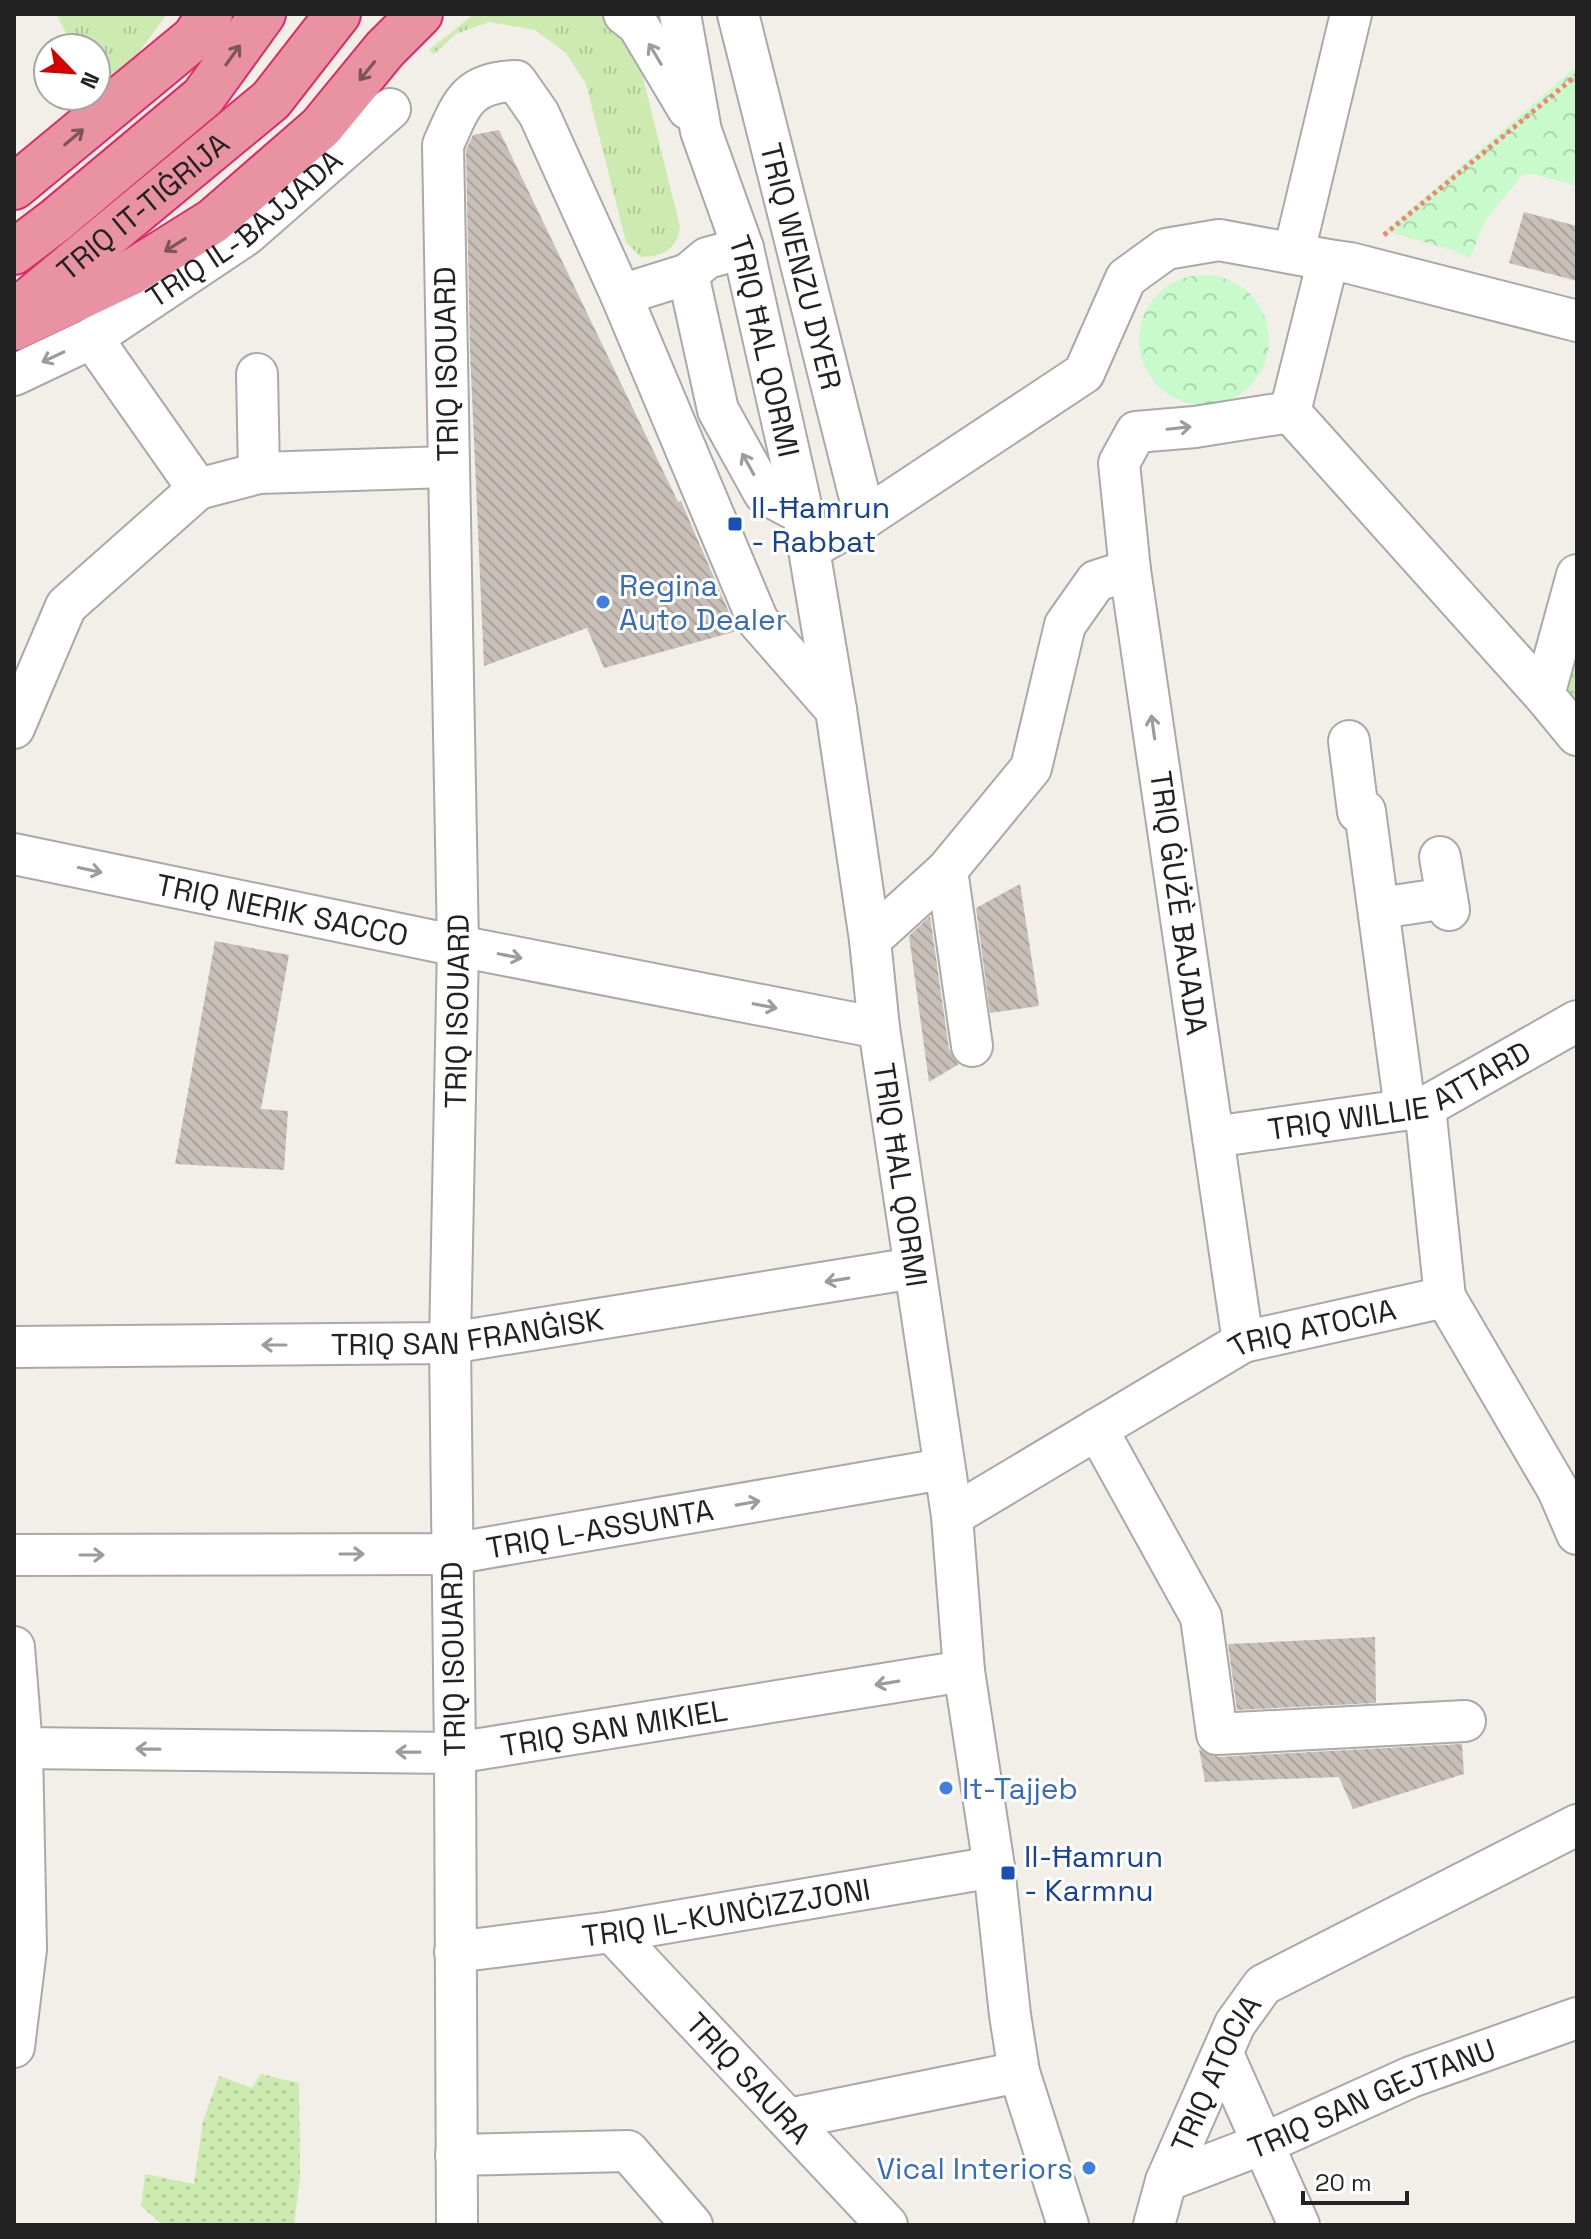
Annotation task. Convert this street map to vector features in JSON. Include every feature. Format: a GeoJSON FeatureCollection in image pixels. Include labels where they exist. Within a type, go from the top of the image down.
{"type":"FeatureCollection","features":[{"type":"Feature","properties":{"kind":"highway"},"geometry":{"type":"LineString","coordinates":[[14,187],[194,38],[210,14]]}},
{"type":"Feature","properties":{"kind":"highway","name":"TRIQ IT-TIĠRIJA"},"geometry":{"type":"LineString","coordinates":[[14,252],[203,97],[263,14]]}},
{"type":"Feature","properties":{"kind":"highway","name":"TRIQ IT-TIĠRIJA"},"geometry":{"type":"LineString","coordinates":[[14,313],[271,100],[338,14]]}},
{"type":"Feature","properties":{"kind":"highway"},"geometry":{"type":"LineString","coordinates":[[14,328],[130,273],[213,221],[321,127],[385,49],[420,14]]}},
{"type":"Feature","properties":{"kind":"street","name":"TRIQ ĦAL QORMI"},"geometry":{"type":"LineString","coordinates":[[624,14],[638,25],[701,131]]}},
{"type":"Feature","properties":{"kind":"street","name":"TRIQ ĦAL QORMI"},"geometry":{"type":"LineString","coordinates":[[680,14],[701,131],[743,248],[806,531],[836,710],[870,940],[879,1028],[952,1516],[964,1671],[994,1867],[1019,2072],[1068,2225]]}},
{"type":"Feature","properties":{"kind":"street","name":"TRIQ WENZU DYER"},"geometry":{"type":"LineString","coordinates":[[738,14],[865,518]]}},
{"type":"Feature","properties":{"kind":"street"},"geometry":{"type":"LineString","coordinates":[[1351,14],[1324,258],[1290,412],[1577,735]]}},
{"type":"Feature","properties":{"kind":"street","name":"TRIQ ISOUARD"},"geometry":{"type":"LineString","coordinates":[[457,2225],[450,1343],[458,946],[443,145],[463,101],[492,81],[516,81],[539,114],[621,295],[758,621],[836,710]]}},
{"type":"Feature","properties":{"kind":"street","name":"TRIQ IL-BAJJADA"},"geometry":{"type":"LineString","coordinates":[[14,375],[92,338],[246,235],[390,109]]}},
{"type":"Feature","properties":{"kind":"street"},"geometry":{"type":"LineString","coordinates":[[688,274],[718,410],[764,493],[806,531],[865,518],[1084,373],[1126,278],[1166,249],[1219,240],[1324,258],[1577,321]]}},
{"type":"Feature","properties":{"kind":"street"},"geometry":{"type":"LineString","coordinates":[[621,295],[688,274],[707,258],[743,248]]}},
{"type":"Feature","properties":{"kind":"street"},"geometry":{"type":"LineString","coordinates":[[92,338],[198,489]]}},
{"type":"Feature","properties":{"kind":"street"},"geometry":{"type":"LineString","coordinates":[[257,374],[259,473]]}},
{"type":"Feature","properties":{"kind":"street","name":"TRIQ ĠUŻÈ BAJADA"},"geometry":{"type":"LineString","coordinates":[[1243,1342],[1130,570],[1119,463],[1136,432],[1195,427],[1290,412]]}},
{"type":"Feature","properties":{"kind":"street"},"geometry":{"type":"LineString","coordinates":[[14,728],[66,606],[198,489],[259,473],[448,467]]}},
{"type":"Feature","properties":{"kind":"street"},"geometry":{"type":"LineString","coordinates":[[870,940],[947,870],[1031,768],[1065,625],[1096,581],[1130,570]]}},
{"type":"Feature","properties":{"kind":"street"},"geometry":{"type":"LineString","coordinates":[[1544,695],[1577,575]]}},
{"type":"Feature","properties":{"kind":"street"},"geometry":{"type":"LineString","coordinates":[[1349,741],[1358,812],[1365,811],[1445,1297],[1567,1482],[1577,1534]]}},
{"type":"Feature","properties":{"kind":"street","name":"TRIQ NERIK SACCO"},"geometry":{"type":"LineString","coordinates":[[14,854],[458,946],[879,1028]]}},
{"type":"Feature","properties":{"kind":"street"},"geometry":{"type":"LineString","coordinates":[[1380,908],[1448,904],[1440,857]]}},
{"type":"Feature","properties":{"kind":"street"},"geometry":{"type":"LineString","coordinates":[[947,870],[972,1046]]}},
{"type":"Feature","properties":{"kind":"street","name":"TRIQ WILLIE ATTARD"},"geometry":{"type":"LineString","coordinates":[[1213,1137],[1415,1108],[1577,1021]]}},
{"type":"Feature","properties":{"kind":"street","name":"TRIQ SAN FRANĠISK"},"geometry":{"type":"LineString","coordinates":[[14,1347],[450,1343],[914,1268]]}},
{"type":"Feature","properties":{"kind":"street","name":"TRIQ ATOCIA"},"geometry":{"type":"LineString","coordinates":[[952,1516],[1243,1342],[1445,1297]]}},
{"type":"Feature","properties":{"kind":"street"},"geometry":{"type":"LineString","coordinates":[[1097,1429],[1201,1617],[1217,1734],[1465,1721]]}},
{"type":"Feature","properties":{"kind":"street","name":"TRIQ L-ASSUNTA"},"geometry":{"type":"LineString","coordinates":[[14,1555],[451,1554],[943,1469]]}},
{"type":"Feature","properties":{"kind":"street"},"geometry":{"type":"LineString","coordinates":[[14,1647],[22,1748],[20,1949],[14,2047]]}},
{"type":"Feature","properties":{"kind":"street","name":"TRIQ SAN MIKIEL"},"geometry":{"type":"LineString","coordinates":[[22,1748],[455,1753],[964,1671]]}},
{"type":"Feature","properties":{"kind":"street","name":"TRIQ ATOCIA"},"geometry":{"type":"LineString","coordinates":[[1154,2225],[1166,2181],[1235,2024],[1263,1985],[1577,1825]]}},
{"type":"Feature","properties":{"kind":"street","name":"TRIQ IL-KUNĊIZZJONI"},"geometry":{"type":"LineString","coordinates":[[455,1952],[612,1932],[994,1867]]}},
{"type":"Feature","properties":{"kind":"street","name":"TRIQ SAURA"},"geometry":{"type":"LineString","coordinates":[[612,1932],[887,2225]]}},
{"type":"Feature","properties":{"kind":"street","name":"TRIQ SAN GEJTANU"},"geometry":{"type":"LineString","coordinates":[[1166,2181],[1265,2143],[1411,2077],[1577,2018]]}},
{"type":"Feature","properties":{"kind":"street"},"geometry":{"type":"LineString","coordinates":[[1223,2054],[1299,2225]]}},
{"type":"Feature","properties":{"kind":"street"},"geometry":{"type":"LineString","coordinates":[[788,2119],[1019,2072]]}},
{"type":"Feature","properties":{"kind":"street"},"geometry":{"type":"LineString","coordinates":[[456,2155],[628,2151],[692,2225]]}},
{"type":"Feature","properties":{"kind":"path"},"geometry":{"type":"LineString","coordinates":[[1324,258],[1577,75]]}},
{"type":"Feature","properties":{"kind":"green space"},"geometry":{"type":"Polygon","coordinates":[[[56,14],[167,14],[131,63],[112,78],[112,32],[66,32],[56,14]]]}},
{"type":"Feature","properties":{"kind":"green space"},"geometry":{"type":"Polygon","coordinates":[[[474,14],[599,14],[610,23],[639,61],[680,227],[676,241],[668,250],[641,257],[626,242],[586,84],[566,53],[535,30],[489,22],[456,34],[434,54],[429,50],[474,14]]]}},
{"type":"Feature","properties":{"kind":"green space"},"geometry":{"type":"Polygon","coordinates":[[[1577,66],[1577,186],[1534,174],[1522,175],[1485,221],[1470,258],[1386,231],[1577,66]]]}},
{"type":"Feature","properties":{"kind":"green space"},"geometry":{"type":"Polygon","coordinates":[[[1204,275],[1229,280],[1250,294],[1264,315],[1269,340],[1264,365],[1250,386],[1229,400],[1204,405],[1179,400],[1158,386],[1144,365],[1139,340],[1144,315],[1158,294],[1179,280],[1204,275]]]}},
{"type":"Feature","properties":{"kind":"green space"},"geometry":{"type":"Polygon","coordinates":[[[1577,634],[1577,706],[1561,687],[1577,634]]]}},
{"type":"Feature","properties":{"kind":"green space"},"geometry":{"type":"Polygon","coordinates":[[[261,2074],[299,2083],[300,2177],[294,2225],[163,2225],[141,2206],[145,2174],[194,2184],[203,2121],[219,2076],[252,2088],[261,2074]]]}},
{"type":"Feature","properties":{"kind":"building"},"geometry":{"type":"Polygon","coordinates":[[[499,130],[678,502],[681,501],[737,631],[604,668],[587,628],[484,666],[470,351],[466,150],[473,135],[499,130]]]}},
{"type":"Feature","properties":{"kind":"building"},"geometry":{"type":"Polygon","coordinates":[[[1524,212],[1577,226],[1577,281],[1509,263],[1524,212]]]}},
{"type":"Feature","properties":{"kind":"building"},"geometry":{"type":"Polygon","coordinates":[[[1020,884],[1039,1006],[990,1013],[976,908],[1020,884]]]}},
{"type":"Feature","properties":{"kind":"building"},"geometry":{"type":"Polygon","coordinates":[[[930,916],[949,1049],[959,1064],[929,1082],[909,936],[930,916]]]}},
{"type":"Feature","properties":{"kind":"building"},"geometry":{"type":"Polygon","coordinates":[[[215,941],[289,955],[261,1109],[288,1111],[284,1170],[175,1164],[215,941]]]}},
{"type":"Feature","properties":{"kind":"building"},"geometry":{"type":"Polygon","coordinates":[[[1375,1637],[1376,1703],[1237,1710],[1228,1644],[1375,1637]]]}},
{"type":"Feature","properties":{"kind":"building"},"geometry":{"type":"Polygon","coordinates":[[[1462,1744],[1464,1774],[1353,1809],[1339,1777],[1205,1782],[1199,1749],[1218,1757],[1462,1744]]]}},
{"type":"Feature","properties":{"kind":"place","name":"Il-Ħamrun - Rabbat"},"geometry":{"type":"Point","coordinates":[735,524]}},
{"type":"Feature","properties":{"kind":"place","name":"Regina Auto Dealer"},"geometry":{"type":"Point","coordinates":[603,602]}},
{"type":"Feature","properties":{"kind":"place","name":"It-Tajjeb"},"geometry":{"type":"Point","coordinates":[946,1788]}},
{"type":"Feature","properties":{"kind":"place","name":"Il-Ħamrun - Karmnu"},"geometry":{"type":"Point","coordinates":[1008,1873]}},
{"type":"Feature","properties":{"kind":"place","name":"Vical Interiors"},"geometry":{"type":"Point","coordinates":[1089,2168]}}]}
